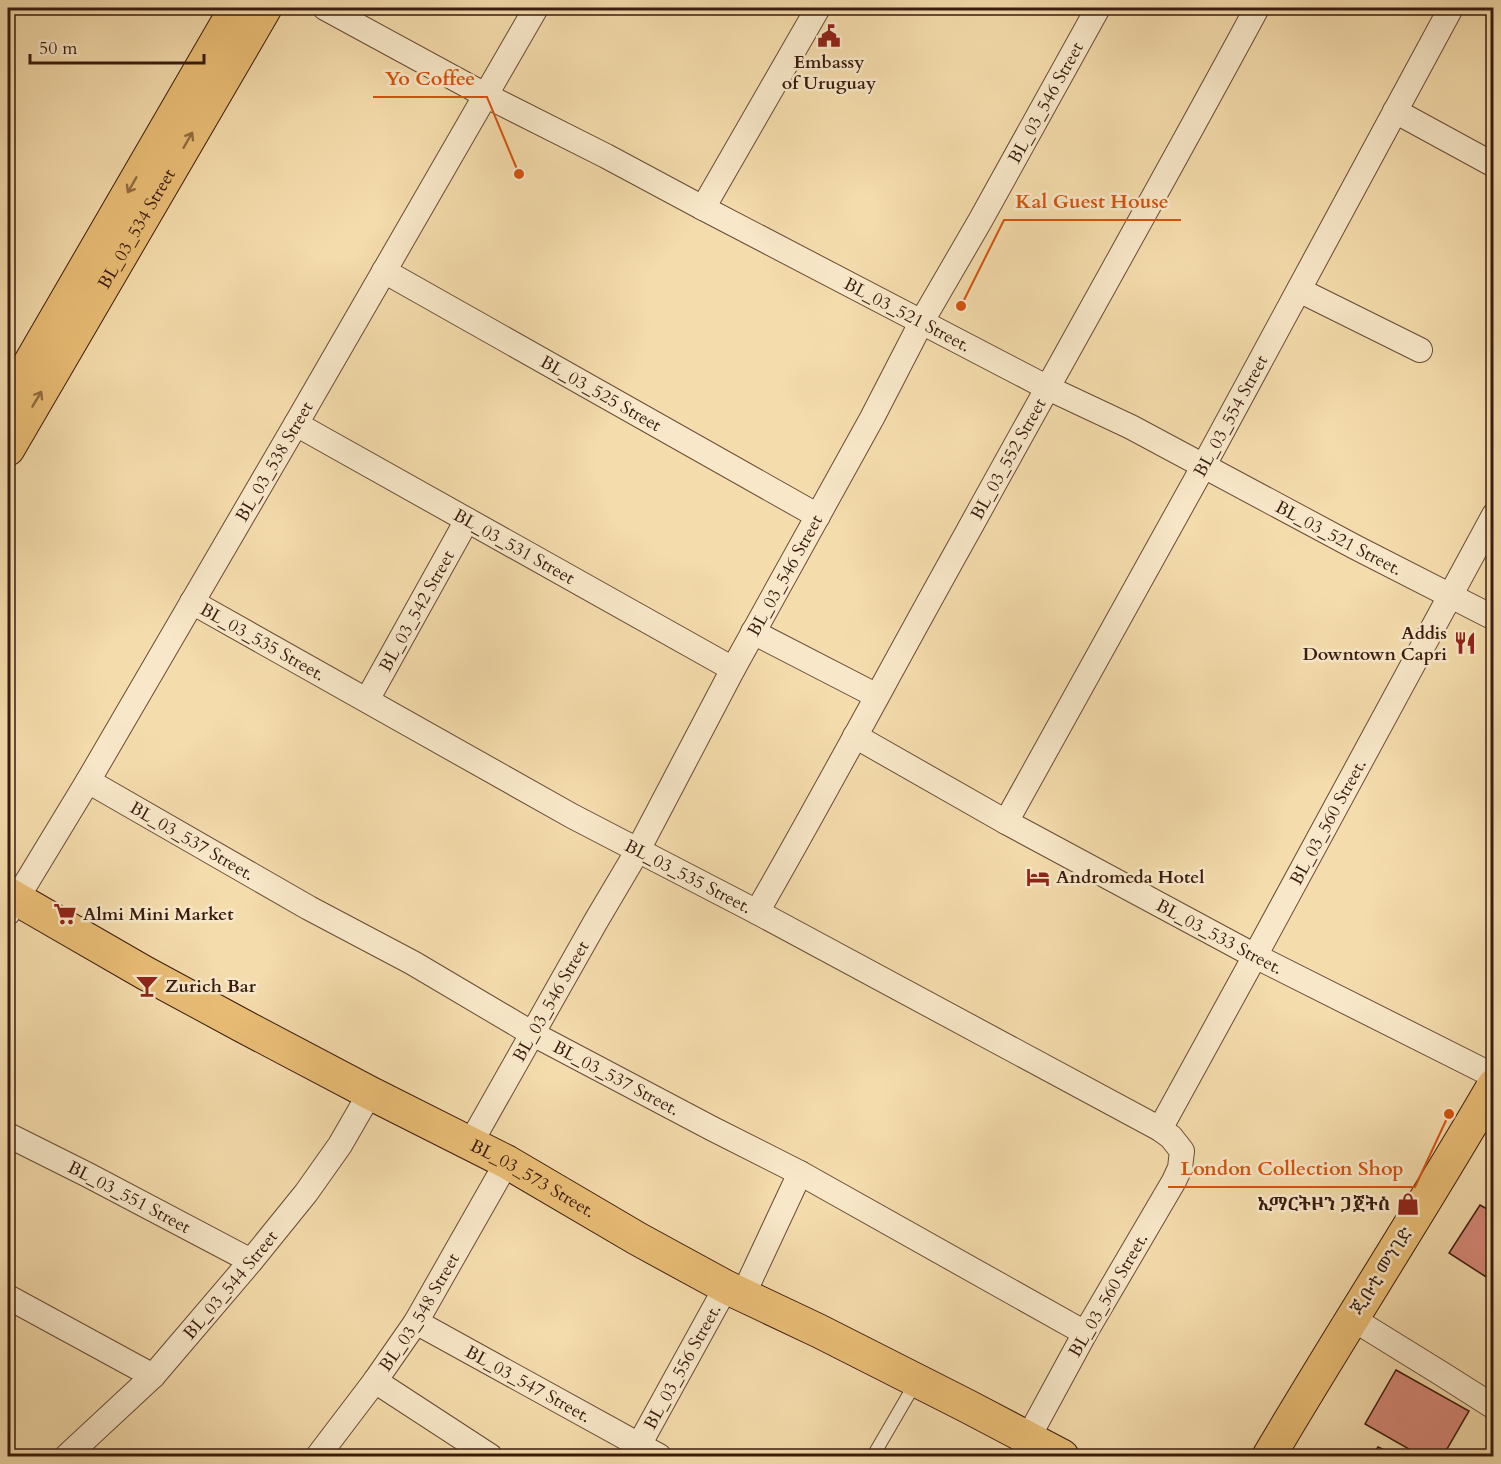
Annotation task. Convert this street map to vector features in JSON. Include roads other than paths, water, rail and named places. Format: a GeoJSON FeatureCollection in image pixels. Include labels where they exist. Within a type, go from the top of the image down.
{"type":"FeatureCollection","features":[{"type":"Feature","properties":{"kind":"main road","name":"BL_03_534 Street"},"geometry":{"type":"LineString","coordinates":[[8,449],[55,344],[236,8]]}},
{"type":"Feature","properties":{"kind":"main road","name":"BL_03_534 Street"},"geometry":{"type":"LineString","coordinates":[[8,401],[55,344],[265,8]]}},
{"type":"Feature","properties":{"kind":"main road","name":"BL_03_573 Street."},"geometry":{"type":"LineString","coordinates":[[10,902],[370,1093],[507,1162],[638,1239],[735,1291],[1062,1456]]}},
{"type":"Feature","properties":{"kind":"main road","name":"ጂቡቲ መንገድ"},"geometry":{"type":"LineString","coordinates":[[1269,1456],[1308,1391],[1359,1323],[1494,1086]]}},
{"type":"Feature","properties":{"kind":"main road"},"geometry":{"type":"LineString","coordinates":[[1288,1456],[1359,1323],[1457,1184],[1494,1122]]}},
{"type":"Feature","properties":{"kind":"street","name":"BL_03_521 Street."},"geometry":{"type":"LineString","coordinates":[[325,8],[485,95],[1494,618]]}},
{"type":"Feature","properties":{"kind":"street","name":"BL_03_538 Street"},"geometry":{"type":"LineString","coordinates":[[10,902],[88,781],[536,8]]}},
{"type":"Feature","properties":{"kind":"street"},"geometry":{"type":"LineString","coordinates":[[703,208],[819,8]]}},
{"type":"Feature","properties":{"kind":"street","name":"BL_03_546 Street"},"geometry":{"type":"LineString","coordinates":[[470,1144],[638,850],[733,669],[872,418],[922,321],[1098,8]]}},
{"type":"Feature","properties":{"kind":"street","name":"BL_03_552 Street"},"geometry":{"type":"LineString","coordinates":[[757,912],[815,811],[1257,8]]}},
{"type":"Feature","properties":{"kind":"street","name":"BL_03_554 Street"},"geometry":{"type":"LineString","coordinates":[[1006,822],[1203,467],[1451,8]]}},
{"type":"Feature","properties":{"kind":"street"},"geometry":{"type":"LineString","coordinates":[[1395,111],[1494,165]]}},
{"type":"Feature","properties":{"kind":"street","name":"BL_03_525 Street"},"geometry":{"type":"LineString","coordinates":[[384,271],[818,516]]}},
{"type":"Feature","properties":{"kind":"street"},"geometry":{"type":"LineString","coordinates":[[1299,290],[1420,350]]}},
{"type":"Feature","properties":{"kind":"street","name":"BL_03_531 Street"},"geometry":{"type":"LineString","coordinates":[[296,424],[733,669]]}},
{"type":"Feature","properties":{"kind":"street","name":"BL_03_560 Street."},"geometry":{"type":"LineString","coordinates":[[1160,1128],[1494,515]]}},
{"type":"Feature","properties":{"kind":"street","name":"BL_03_542 Street"},"geometry":{"type":"LineString","coordinates":[[367,700],[466,520]]}},
{"type":"Feature","properties":{"kind":"street","name":"BL_03_535 Street."},"geometry":{"type":"LineString","coordinates":[[192,602],[572,816],[757,912],[1160,1128],[1182,1151]]}},
{"type":"Feature","properties":{"kind":"street"},"geometry":{"type":"LineString","coordinates":[[753,632],[878,696]]}},
{"type":"Feature","properties":{"kind":"street","name":"BL_03_533 Street."},"geometry":{"type":"LineString","coordinates":[[855,736],[1006,822],[1255,956],[1494,1076]]}},
{"type":"Feature","properties":{"kind":"street","name":"BL_03_537 Street."},"geometry":{"type":"LineString","coordinates":[[88,781],[309,908],[413,963],[533,1034],[800,1173],[1085,1334]]}},
{"type":"Feature","properties":{"kind":"street","name":"BL_03_544 Street"},"geometry":{"type":"LineString","coordinates":[[67,1456],[153,1376],[251,1261],[306,1193],[340,1145],[370,1093]]}},
{"type":"Feature","properties":{"kind":"street","name":"BL_03_551 Street"},"geometry":{"type":"LineString","coordinates":[[8,1135],[88,1174],[251,1261]]}},
{"type":"Feature","properties":{"kind":"street","name":"BL_03_560 Street."},"geometry":{"type":"LineString","coordinates":[[1028,1438],[1085,1334],[1174,1181],[1180,1168],[1182,1151]]}},
{"type":"Feature","properties":{"kind":"street","name":"BL_03_548 Street"},"geometry":{"type":"LineString","coordinates":[[318,1456],[416,1322],[507,1162]]}},
{"type":"Feature","properties":{"kind":"street","name":"BL_03_556 Street."},"geometry":{"type":"LineString","coordinates":[[644,1453],[800,1173]]}},
{"type":"Feature","properties":{"kind":"street"},"geometry":{"type":"LineString","coordinates":[[8,1297],[153,1376]]}},
{"type":"Feature","properties":{"kind":"street","name":"BL_03_547 Street."},"geometry":{"type":"LineString","coordinates":[[416,1322],[644,1453]]}},
{"type":"Feature","properties":{"kind":"street"},"geometry":{"type":"LineString","coordinates":[[1359,1323],[1494,1407]]}},
{"type":"Feature","properties":{"kind":"street"},"geometry":{"type":"LineString","coordinates":[[375,1381],[490,1456]]}},
{"type":"Feature","properties":{"kind":"lane"},"geometry":{"type":"LineString","coordinates":[[873,1456],[917,1381]]}},
{"type":"Feature","properties":{"kind":"place","name":"Embassy of Uruguay"},"geometry":{"type":"Point","coordinates":[829,36]}},
{"type":"Feature","properties":{"kind":"place","name":"Yo Coffee"},"geometry":{"type":"Point","coordinates":[519,174]}},
{"type":"Feature","properties":{"kind":"place","name":"Kal Guest House"},"geometry":{"type":"Point","coordinates":[961,306]}},
{"type":"Feature","properties":{"kind":"place","name":"Addis Downtown Capri"},"geometry":{"type":"Point","coordinates":[1465,643]}},
{"type":"Feature","properties":{"kind":"place","name":"Andromeda Hotel"},"geometry":{"type":"Point","coordinates":[1038,877]}},
{"type":"Feature","properties":{"kind":"place","name":"Almi Mini Market"},"geometry":{"type":"Point","coordinates":[65,914]}},
{"type":"Feature","properties":{"kind":"place","name":"Zurich Bar"},"geometry":{"type":"Point","coordinates":[147,986]}},
{"type":"Feature","properties":{"kind":"place","name":"London Collection Shop"},"geometry":{"type":"Point","coordinates":[1449,1114]}},
{"type":"Feature","properties":{"kind":"place","name":"ኢማርትዞን ጋጀትስ"},"geometry":{"type":"Point","coordinates":[1408,1204]}}]}
